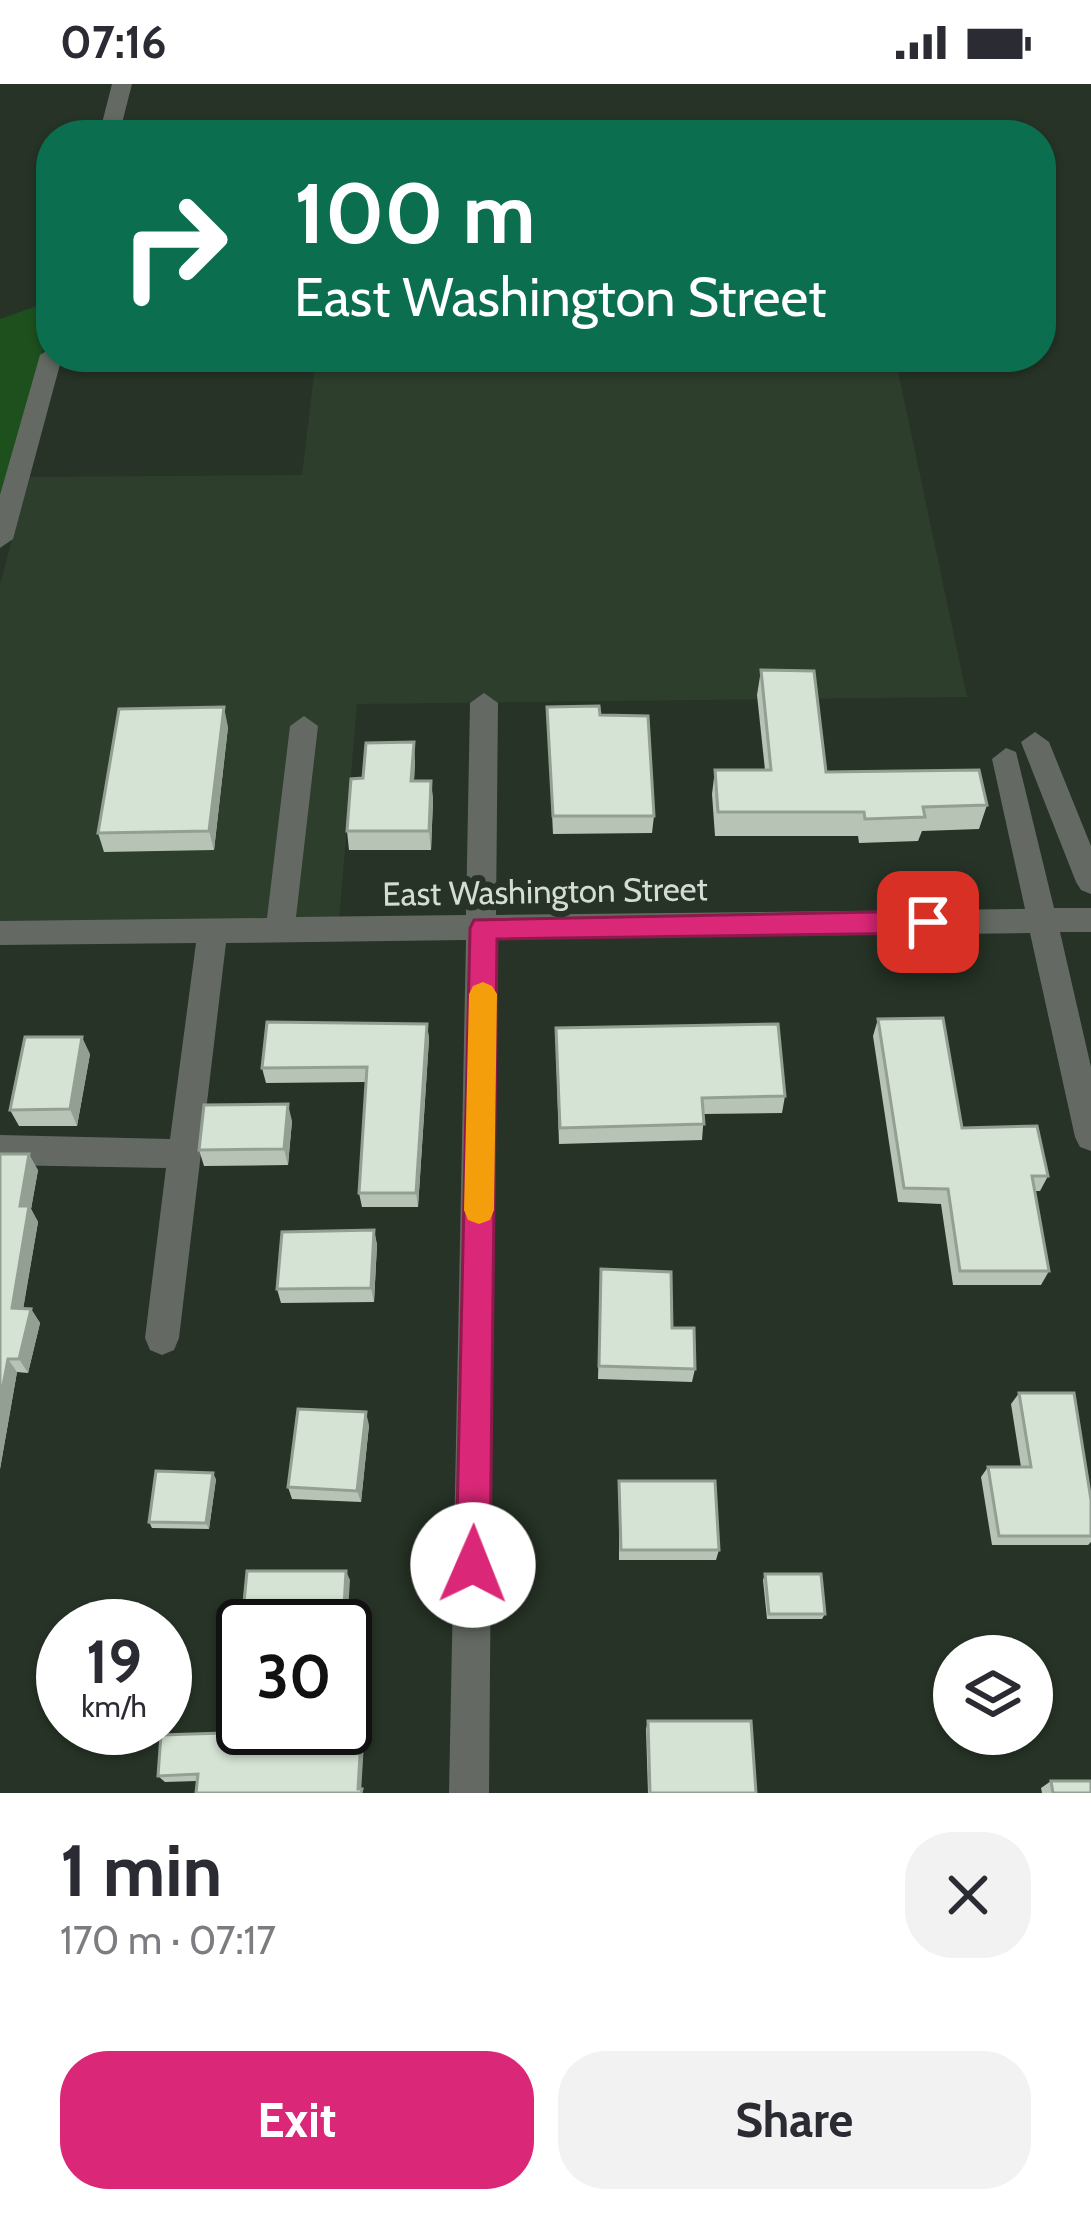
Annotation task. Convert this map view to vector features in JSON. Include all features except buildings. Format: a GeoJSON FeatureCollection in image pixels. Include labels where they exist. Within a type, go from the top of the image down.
{"type":"FeatureCollection","features":[{"type":"Feature","properties":{"kind":"street"},"geometry":{"type":"LineString","coordinates":[[114,120],[122,84]]}},
{"type":"Feature","properties":{"kind":"street"},"geometry":{"type":"LineString","coordinates":[[0,538],[46,372]]}},
{"type":"Feature","properties":{"kind":"street"},"geometry":{"type":"LineString","coordinates":[[0,430],[28,428]]}},
{"type":"Feature","properties":{"kind":"street"},"geometry":{"type":"LineString","coordinates":[[469,1793],[484,703]]}},
{"type":"Feature","properties":{"kind":"street"},"geometry":{"type":"LineString","coordinates":[[280,930],[304,726]]}},
{"type":"Feature","properties":{"kind":"street"},"geometry":{"type":"LineString","coordinates":[[1035,742],[1091,882]]}},
{"type":"Feature","properties":{"kind":"street"},"geometry":{"type":"LineString","coordinates":[[1006,759],[1091,1137]]}},
{"type":"Feature","properties":{"kind":"street","name":"East Washington Street"},"geometry":{"type":"LineString","coordinates":[[0,934],[1091,920]]}},
{"type":"Feature","properties":{"kind":"street"},"geometry":{"type":"LineString","coordinates":[[162,1338],[212,931]]}},
{"type":"Feature","properties":{"kind":"street"},"geometry":{"type":"LineString","coordinates":[[0,1150],[184,1154]]}},
{"type":"Feature","properties":{"kind":"shaded area"},"geometry":{"type":"Polygon","coordinates":[[[314,372],[898,372],[967,697],[357,704],[339,921],[0,922],[0,585],[28,477],[302,475],[314,372]]]}},
{"type":"Feature","properties":{"kind":"green space"},"geometry":{"type":"Polygon","coordinates":[[[36,306],[37,372],[0,508],[0,319],[36,306]]]}},
{"type":"Feature","properties":{"kind":"slow traffic"},"geometry":{"type":"LineString","coordinates":[[479,1210],[483,994]]}},
{"type":"Feature","properties":{"kind":"route"},"geometry":{"type":"LineString","coordinates":[[473,1565],[484,928],[928,922]]}}]}
